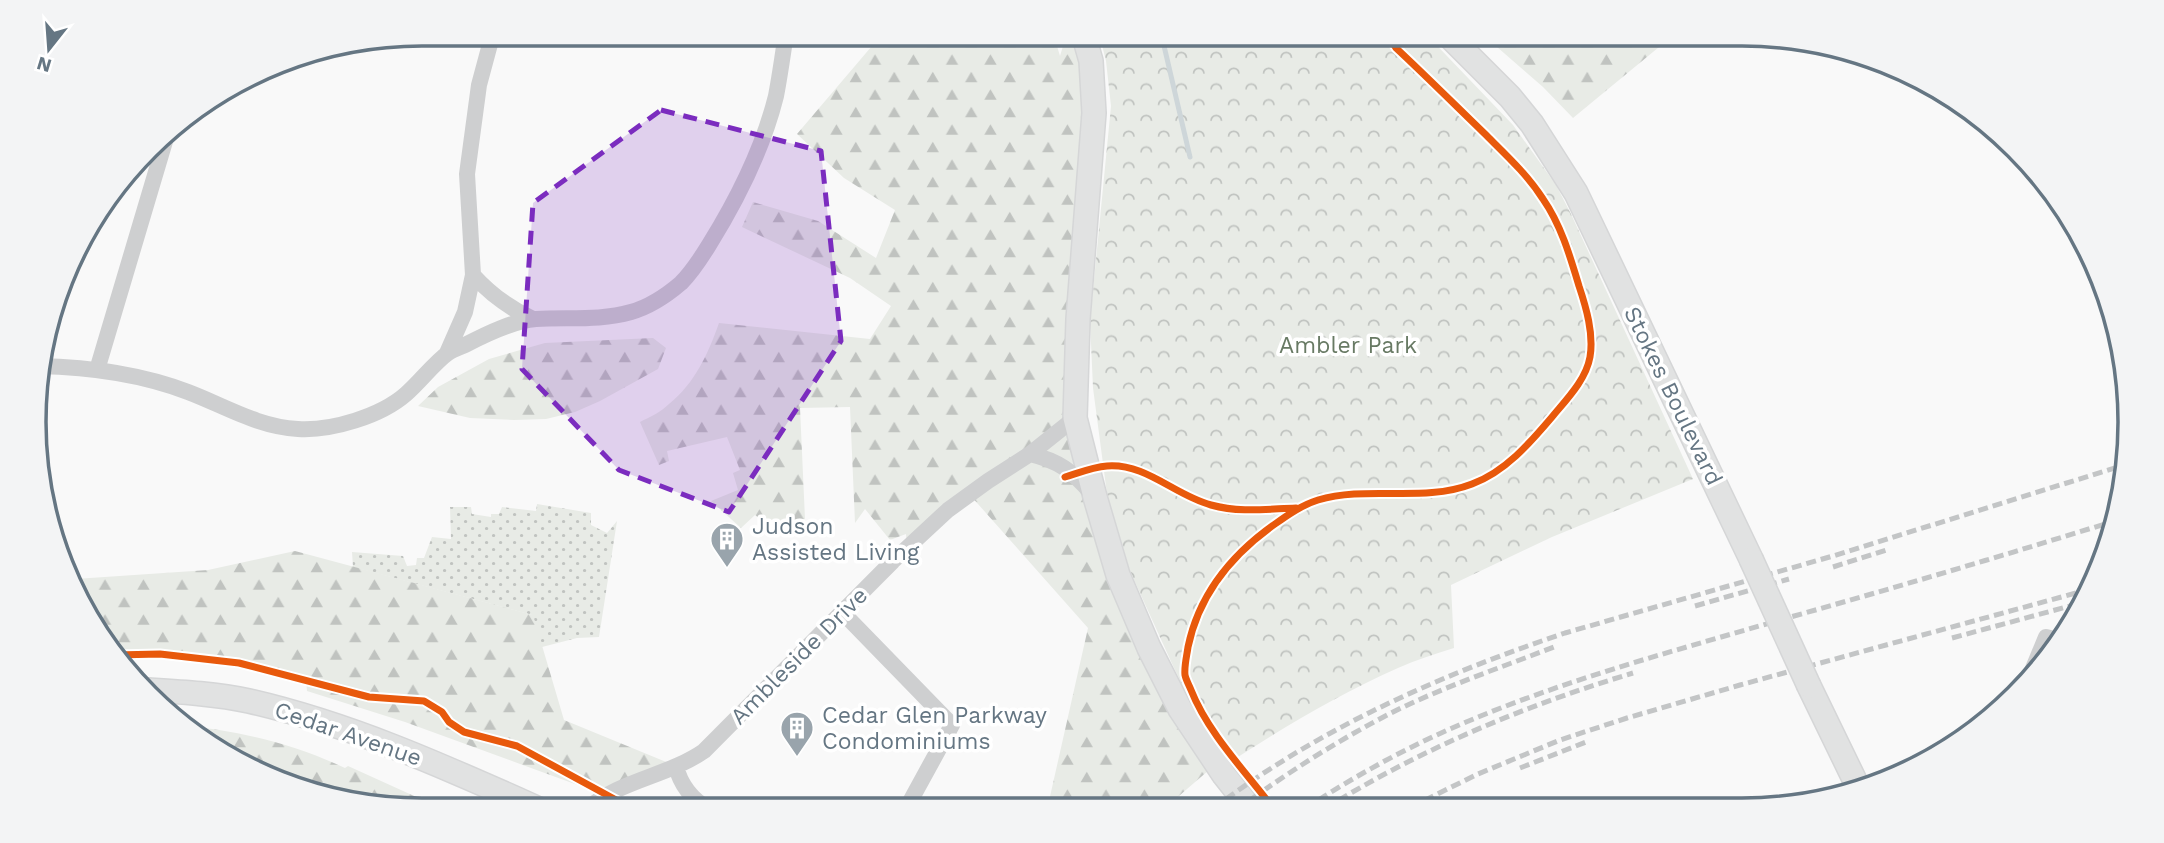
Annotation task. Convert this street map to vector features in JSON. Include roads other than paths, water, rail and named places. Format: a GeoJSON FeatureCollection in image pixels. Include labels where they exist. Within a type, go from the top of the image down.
{"type":"FeatureCollection","features":[{"type":"Feature","properties":{"kind":"main road"},"geometry":{"type":"LineString","coordinates":[[1087,46],[1091,61],[1094,113],[1078,319],[1075,418],[1118,575],[1149,648],[1180,709],[1241,797]]}},
{"type":"Feature","properties":{"kind":"main road","name":"Stokes Boulevard"},"geometry":{"type":"LineString","coordinates":[[1459,46],[1510,97],[1532,124],[1576,193],[1855,780]]}},
{"type":"Feature","properties":{"kind":"main road","name":"Cedar Avenue"},"geometry":{"type":"LineString","coordinates":[[160,691],[247,701],[306,716],[369,737],[512,797]]}},
{"type":"Feature","properties":{"kind":"street"},"geometry":{"type":"LineString","coordinates":[[447,354],[465,312],[473,275],[467,174],[479,85],[490,46]]}},
{"type":"Feature","properties":{"kind":"street"},"geometry":{"type":"LineString","coordinates":[[50,367],[97,370],[167,385],[256,421],[278,427],[310,429],[357,420],[391,403],[412,388],[447,354],[483,335],[533,319],[601,317],[632,312],[660,299],[682,281],[723,223],[754,156],[775,96],[784,46]]}},
{"type":"Feature","properties":{"kind":"street"},"geometry":{"type":"LineString","coordinates":[[97,370],[162,150]]}},
{"type":"Feature","properties":{"kind":"street"},"geometry":{"type":"LineString","coordinates":[[473,275],[489,293],[510,309],[533,319]]}},
{"type":"Feature","properties":{"kind":"street","name":"Ambleside Drive"},"geometry":{"type":"LineString","coordinates":[[603,797],[691,760],[704,751],[893,561],[948,510],[1030,454],[1075,418]]}},
{"type":"Feature","properties":{"kind":"street"},"geometry":{"type":"LineString","coordinates":[[1030,454],[1052,460],[1076,475],[1095,498]]}},
{"type":"Feature","properties":{"kind":"street"},"geometry":{"type":"LineString","coordinates":[[843,613],[952,725],[912,797]]}},
{"type":"Feature","properties":{"kind":"street"},"geometry":{"type":"LineString","coordinates":[[676,766],[679,782],[693,797]]}},
{"type":"Feature","properties":{"kind":"waterway"},"geometry":{"type":"LineString","coordinates":[[1164,46],[1190,157]]}},
{"type":"Feature","properties":{"kind":"railway"},"geometry":{"type":"LineString","coordinates":[[1229,797],[1296,753],[1382,706],[1518,649],[1833,556],[2115,468]]}},
{"type":"Feature","properties":{"kind":"railway"},"geometry":{"type":"LineString","coordinates":[[1324,797],[1413,746],[1491,712],[1575,681],[2104,524]]}},
{"type":"Feature","properties":{"kind":"railway"},"geometry":{"type":"LineString","coordinates":[[1833,567],[1890,549]]}},
{"type":"Feature","properties":{"kind":"railway"},"geometry":{"type":"LineString","coordinates":[[1695,606],[1789,579]]}},
{"type":"Feature","properties":{"kind":"railway"},"geometry":{"type":"LineString","coordinates":[[1431,797],[1478,774],[1560,740],[1627,718],[2077,593]]}},
{"type":"Feature","properties":{"kind":"railway"},"geometry":{"type":"LineString","coordinates":[[1952,638],[2070,606]]}},
{"type":"Feature","properties":{"kind":"railway"},"geometry":{"type":"LineString","coordinates":[[1255,797],[1317,755],[1399,709],[1554,647]]}},
{"type":"Feature","properties":{"kind":"railway"},"geometry":{"type":"LineString","coordinates":[[1345,797],[1475,730],[1553,699],[1633,673]]}},
{"type":"Feature","properties":{"kind":"railway"},"geometry":{"type":"LineString","coordinates":[[1520,768],[1586,742]]}},
{"type":"Feature","properties":{"kind":"place","name":"Judson Assisted Living"},"geometry":{"type":"Point","coordinates":[727,569]}},
{"type":"Feature","properties":{"kind":"place","name":"Cedar Glen Parkway Condominiums"},"geometry":{"type":"Point","coordinates":[797,758]}},
{"type":"Feature","properties":{"kind":"park label","name":"Ambler Park"},"geometry":{"type":"Point","coordinates":[1348,345]}}]}
